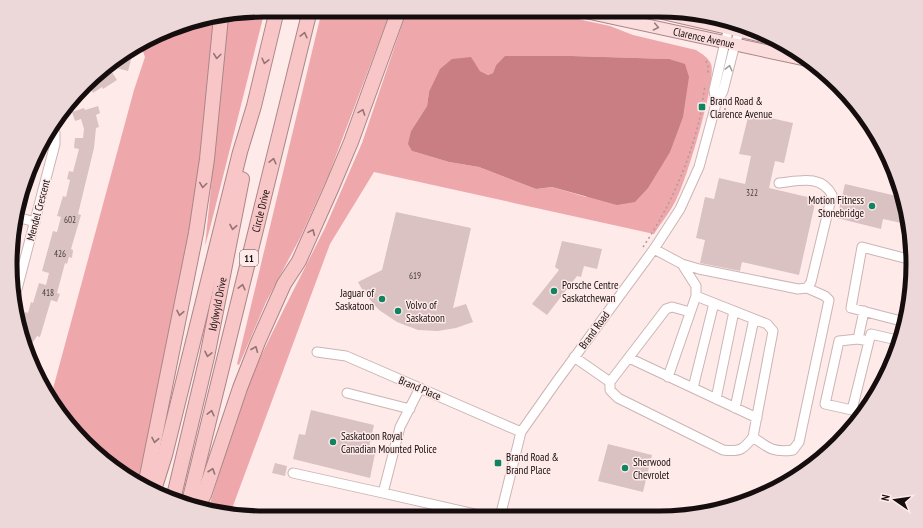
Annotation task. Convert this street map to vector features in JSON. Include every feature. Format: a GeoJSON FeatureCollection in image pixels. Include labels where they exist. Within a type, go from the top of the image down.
{"type":"FeatureCollection","features":[{"type":"Feature","properties":{"kind":"highway","name":"11"},"geometry":{"type":"LineString","coordinates":[[155,486],[165,455],[240,152],[254,106],[276,17]]}},
{"type":"Feature","properties":{"kind":"highway","name":"Circle Drive"},"geometry":{"type":"LineString","coordinates":[[190,500],[308,17]]}},
{"type":"Feature","properties":{"kind":"highway"},"geometry":{"type":"LineString","coordinates":[[200,503],[204,495],[240,388],[258,342],[284,284],[299,261],[332,187],[353,136],[396,17]]}},
{"type":"Feature","properties":{"kind":"highway"},"geometry":{"type":"LineString","coordinates":[[147,482],[196,233],[207,159],[220,21]]}},
{"type":"Feature","properties":{"kind":"highway","name":"Idylwyld Drive"},"geometry":{"type":"LineString","coordinates":[[174,494],[208,357],[247,154],[254,106]]}},
{"type":"Feature","properties":{"kind":"main road","name":"Clarence Avenue"},"geometry":{"type":"LineString","coordinates":[[609,17],[793,57]]}},
{"type":"Feature","properties":{"kind":"street","name":"Brand Road"},"geometry":{"type":"LineString","coordinates":[[502,511],[522,432],[574,357],[654,249],[680,210],[699,167],[716,104],[714,90],[734,29]]}},
{"type":"Feature","properties":{"kind":"street","name":"Mendel Crescent"},"geometry":{"type":"LineString","coordinates":[[18,284],[55,144],[55,133]]}},
{"type":"Feature","properties":{"kind":"street"},"geometry":{"type":"LineString","coordinates":[[779,183],[814,180],[828,188],[832,195],[811,282],[807,288]]}},
{"type":"Feature","properties":{"kind":"street"},"geometry":{"type":"LineString","coordinates":[[22,218],[35,222]]}},
{"type":"Feature","properties":{"kind":"street"},"geometry":{"type":"LineString","coordinates":[[899,320],[851,308],[862,247],[906,258]]}},
{"type":"Feature","properties":{"kind":"street"},"geometry":{"type":"LineString","coordinates":[[654,249],[682,264],[699,269],[798,289],[807,288],[825,296],[829,300],[799,442],[793,450],[780,452],[766,447],[753,437]]}},
{"type":"Feature","properties":{"kind":"street"},"geometry":{"type":"LineString","coordinates":[[668,376],[696,296],[696,286],[682,264]]}},
{"type":"Feature","properties":{"kind":"street"},"geometry":{"type":"LineString","coordinates":[[690,312],[672,307],[666,309],[610,382],[610,390],[618,398],[724,450],[734,451],[745,448],[753,437],[773,331],[767,324],[696,296]]}},
{"type":"Feature","properties":{"kind":"street"},"geometry":{"type":"LineString","coordinates":[[693,388],[714,303]]}},
{"type":"Feature","properties":{"kind":"street"},"geometry":{"type":"LineString","coordinates":[[716,399],[734,311]]}},
{"type":"Feature","properties":{"kind":"street"},"geometry":{"type":"LineString","coordinates":[[858,339],[864,311]]}},
{"type":"Feature","properties":{"kind":"street"},"geometry":{"type":"LineString","coordinates":[[735,408],[754,319]]}},
{"type":"Feature","properties":{"kind":"street"},"geometry":{"type":"LineString","coordinates":[[852,410],[871,334],[894,339]]}},
{"type":"Feature","properties":{"kind":"street"},"geometry":{"type":"LineString","coordinates":[[857,411],[825,404],[839,340],[858,339],[869,341]]}},
{"type":"Feature","properties":{"kind":"street","name":"Brand Place"},"geometry":{"type":"LineString","coordinates":[[317,352],[346,356],[522,432]]}},
{"type":"Feature","properties":{"kind":"street"},"geometry":{"type":"LineString","coordinates":[[574,357],[610,382]]}},
{"type":"Feature","properties":{"kind":"street"},"geometry":{"type":"LineString","coordinates":[[629,358],[757,418]]}},
{"type":"Feature","properties":{"kind":"street"},"geometry":{"type":"LineString","coordinates":[[383,493],[400,427],[420,388]]}},
{"type":"Feature","properties":{"kind":"street"},"geometry":{"type":"LineString","coordinates":[[347,393],[410,409]]}},
{"type":"Feature","properties":{"kind":"street"},"geometry":{"type":"LineString","coordinates":[[293,473],[462,511]]}},
{"type":"Feature","properties":{"kind":"path"},"geometry":{"type":"LineString","coordinates":[[706,61],[708,66],[708,76]]}},
{"type":"Feature","properties":{"kind":"path"},"geometry":{"type":"LineString","coordinates":[[643,247],[661,220],[685,170],[700,115],[706,82]]}},
{"type":"Feature","properties":{"kind":"shaded area"},"geometry":{"type":"Polygon","coordinates":[[[263,17],[205,246],[225,20],[263,17]]]}},
{"type":"Feature","properties":{"kind":"shaded area"},"geometry":{"type":"Polygon","coordinates":[[[320,17],[388,17],[329,174],[300,238],[266,302],[239,365],[237,364],[320,17]]]}},
{"type":"Feature","properties":{"kind":"shaded area"},"geometry":{"type":"Polygon","coordinates":[[[405,17],[568,17],[610,26],[633,35],[696,50],[703,54],[711,64],[712,74],[705,109],[700,131],[687,172],[675,203],[654,234],[374,172],[330,244],[232,509],[210,505],[227,448],[255,368],[325,228],[362,143],[405,17]],[[506,56],[496,65],[493,73],[488,75],[480,71],[471,58],[429,92],[427,106],[411,131],[412,151],[449,162],[479,167],[536,189],[552,187],[586,197],[669,59],[506,56]]]}},
{"type":"Feature","properties":{"kind":"shaded area"},"geometry":{"type":"Polygon","coordinates":[[[216,22],[194,209],[141,479],[114,460],[89,439],[78,427],[52,391],[134,90],[145,57],[142,49],[155,42],[200,25],[216,22]]]}},
{"type":"Feature","properties":{"kind":"shaded area"},"geometry":{"type":"Polygon","coordinates":[[[505,56],[571,56],[669,59],[685,64],[689,77],[683,117],[670,152],[648,188],[635,202],[617,205],[552,187],[536,189],[479,167],[449,162],[412,151],[408,144],[411,131],[427,106],[429,92],[440,69],[452,59],[471,57],[480,71],[488,75],[493,73],[496,65],[505,56]]]}},
{"type":"Feature","properties":{"kind":"building"},"geometry":{"type":"Polygon","coordinates":[[[132,56],[132,56],[128,71],[115,68],[132,56]]]}},
{"type":"Feature","properties":{"kind":"building"},"geometry":{"type":"Polygon","coordinates":[[[111,70],[117,80],[103,89],[102,87],[93,93],[90,88],[111,70]]]}},
{"type":"Feature","properties":{"kind":"building"},"geometry":{"type":"Polygon","coordinates":[[[98,106],[100,113],[96,115],[99,127],[96,128],[94,148],[78,214],[81,215],[71,249],[73,250],[72,258],[69,257],[67,264],[65,263],[57,293],[60,294],[57,302],[51,300],[40,337],[37,336],[31,345],[23,318],[25,312],[28,313],[31,302],[33,303],[39,283],[46,285],[49,273],[42,271],[53,231],[57,232],[61,217],[57,216],[63,196],[66,197],[70,180],[67,179],[69,171],[73,172],[79,149],[74,148],[75,138],[83,138],[84,129],[81,119],[75,121],[72,112],[84,108],[85,110],[98,106]]]}},
{"type":"Feature","properties":{"kind":"building"},"geometry":{"type":"Polygon","coordinates":[[[749,113],[793,123],[784,163],[775,161],[769,188],[816,199],[799,275],[742,262],[740,271],[700,263],[705,240],[696,238],[705,197],[714,199],[719,178],[745,184],[751,156],[739,154],[749,113]]]}},
{"type":"Feature","properties":{"kind":"building","name":"Motion Fitness Stonebridge"},"geometry":{"type":"Polygon","coordinates":[[[845,184],[897,196],[902,223],[883,219],[881,229],[837,218],[845,184]]]}},
{"type":"Feature","properties":{"kind":"building"},"geometry":{"type":"Polygon","coordinates":[[[396,212],[471,228],[453,308],[466,304],[473,322],[456,328],[438,331],[418,330],[397,322],[379,310],[364,293],[358,282],[382,270],[396,212]]]}},
{"type":"Feature","properties":{"kind":"building","name":"Porsche Centre Saskatchewan"},"geometry":{"type":"Polygon","coordinates":[[[562,241],[602,249],[597,269],[584,266],[581,277],[577,276],[547,315],[532,304],[559,270],[555,267],[562,241]]]}},
{"type":"Feature","properties":{"kind":"building","name":"Saskatoon Royal Canadian Mounted Police"},"geometry":{"type":"Polygon","coordinates":[[[311,410],[374,425],[369,447],[376,449],[370,478],[293,459],[299,434],[305,435],[311,410]]]}},
{"type":"Feature","properties":{"kind":"building","name":"Sherwood Chevrolet"},"geometry":{"type":"Polygon","coordinates":[[[608,444],[652,455],[643,492],[598,481],[608,444]]]}},
{"type":"Feature","properties":{"kind":"building"},"geometry":{"type":"Polygon","coordinates":[[[275,463],[287,466],[285,476],[272,473],[275,463]]]}},
{"type":"Feature","properties":{"kind":"place","name":"Brand Road & Clarence Avenue"},"geometry":{"type":"Point","coordinates":[702,107]}},
{"type":"Feature","properties":{"kind":"place","name":"Motion Fitness Stonebridge"},"geometry":{"type":"Point","coordinates":[872,206]}},
{"type":"Feature","properties":{"kind":"place","name":"Porsche Centre Saskatchewan"},"geometry":{"type":"Point","coordinates":[554,291]}},
{"type":"Feature","properties":{"kind":"place","name":"Jaguar of Saskatoon"},"geometry":{"type":"Point","coordinates":[382,299]}},
{"type":"Feature","properties":{"kind":"place","name":"Volvo of Saskatoon"},"geometry":{"type":"Point","coordinates":[398,311]}},
{"type":"Feature","properties":{"kind":"place","name":"Saskatoon Royal Canadian Mounted Police"},"geometry":{"type":"Point","coordinates":[333,442]}},
{"type":"Feature","properties":{"kind":"place","name":"Brand Road & Brand Place"},"geometry":{"type":"Point","coordinates":[498,463]}},
{"type":"Feature","properties":{"kind":"place","name":"Sherwood Chevrolet"},"geometry":{"type":"Point","coordinates":[625,468]}}]}
